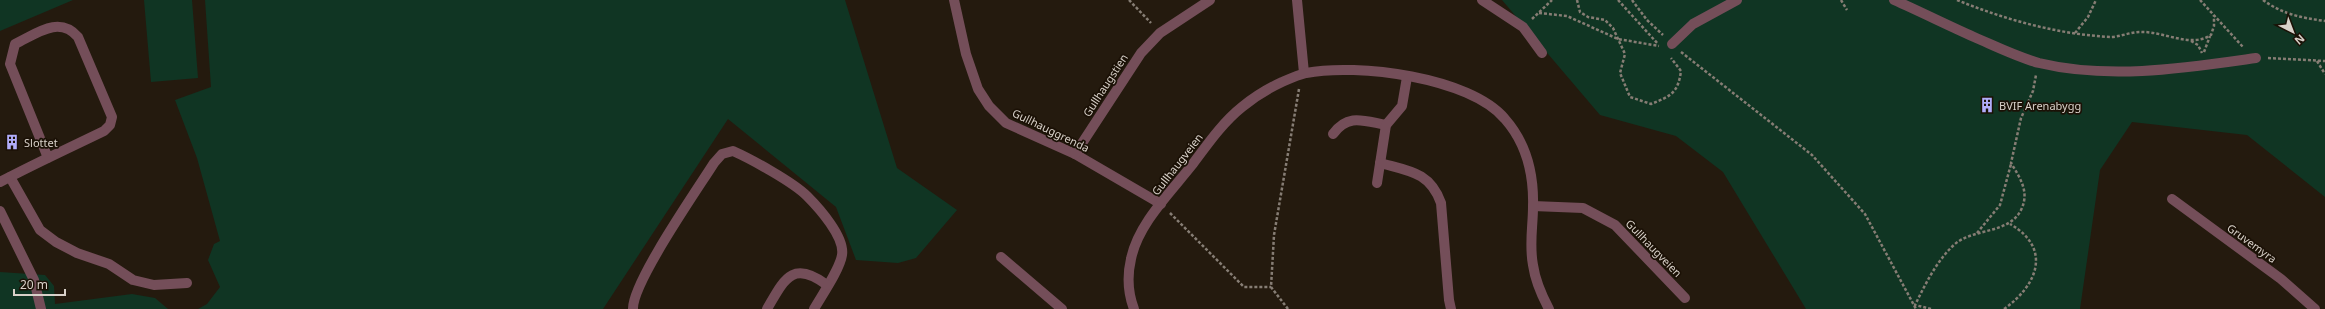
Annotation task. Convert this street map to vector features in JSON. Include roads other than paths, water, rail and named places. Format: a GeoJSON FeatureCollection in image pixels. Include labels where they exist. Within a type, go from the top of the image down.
{"type":"FeatureCollection","features":[{"type":"Feature","properties":{"kind":"street","name":"Gullhauggrenda"},"geometry":{"type":"LineString","coordinates":[[954,0],[966,54],[978,89],[989,106],[1006,123],[1075,154],[1161,204]]}},
{"type":"Feature","properties":{"kind":"street","name":"Gullhaugstien"},"geometry":{"type":"LineString","coordinates":[[1075,154],[1141,53],[1160,33],[1210,0]]}},
{"type":"Feature","properties":{"kind":"street"},"geometry":{"type":"LineString","coordinates":[[1297,0],[1304,73]]}},
{"type":"Feature","properties":{"kind":"street"},"geometry":{"type":"LineString","coordinates":[[1482,0],[1523,27],[1542,53]]}},
{"type":"Feature","properties":{"kind":"street"},"geometry":{"type":"LineString","coordinates":[[1669,48],[1693,24],[1737,0]]}},
{"type":"Feature","properties":{"kind":"street"},"geometry":{"type":"LineString","coordinates":[[1894,0],[1999,48],[2038,63],[2075,70],[2138,71],[2256,58]]}},
{"type":"Feature","properties":{"kind":"street"},"geometry":{"type":"LineString","coordinates":[[0,182],[104,131],[110,125],[112,117],[78,37],[72,30],[64,26],[50,27],[15,44],[10,64],[48,158]]}},
{"type":"Feature","properties":{"kind":"street","name":"Gullhaugveien"},"geometry":{"type":"LineString","coordinates":[[1134,309],[1130,299],[1128,279],[1131,258],[1146,226],[1161,204],[1221,128],[1241,108],[1265,91],[1304,73],[1348,70],[1371,71],[1451,86],[1469,93],[1495,108],[1505,118],[1526,153],[1531,169],[1533,206],[1531,244],[1533,266],[1549,309]]}},
{"type":"Feature","properties":{"kind":"street"},"geometry":{"type":"LineString","coordinates":[[1377,182],[1386,126],[1402,106],[1407,77]]}},
{"type":"Feature","properties":{"kind":"street"},"geometry":{"type":"LineString","coordinates":[[1333,134],[1340,125],[1348,120],[1358,120],[1386,126]]}},
{"type":"Feature","properties":{"kind":"street"},"geometry":{"type":"LineString","coordinates":[[633,309],[632,301],[638,287],[673,227],[714,163],[722,154],[733,151],[806,195],[824,214],[838,236],[843,248],[837,269],[814,309]]}},
{"type":"Feature","properties":{"kind":"street"},"geometry":{"type":"LineString","coordinates":[[1380,163],[1421,175],[1436,189],[1442,203],[1449,300],[1451,309]]}},
{"type":"Feature","properties":{"kind":"street"},"geometry":{"type":"LineString","coordinates":[[10,176],[40,230],[56,242],[77,253],[109,264],[133,280],[154,285],[187,284]]}},
{"type":"Feature","properties":{"kind":"street","name":"Gruvemyra"},"geometry":{"type":"LineString","coordinates":[[2172,199],[2281,279],[2315,309]]}},
{"type":"Feature","properties":{"kind":"street","name":"Gullhaugveien"},"geometry":{"type":"LineString","coordinates":[[1533,206],[1583,208],[1615,225],[1685,298]]}},
{"type":"Feature","properties":{"kind":"street"},"geometry":{"type":"LineString","coordinates":[[0,211],[34,280],[41,309]]}},
{"type":"Feature","properties":{"kind":"street"},"geometry":{"type":"LineString","coordinates":[[1001,257],[1062,309]]}},
{"type":"Feature","properties":{"kind":"street"},"geometry":{"type":"LineString","coordinates":[[768,309],[784,279],[793,273],[805,273],[827,285]]}},
{"type":"Feature","properties":{"kind":"place","name":"BVIF Arenabygg"},"geometry":{"type":"Point","coordinates":[1987,105]}},
{"type":"Feature","properties":{"kind":"place","name":"Slottet"},"geometry":{"type":"Point","coordinates":[12,142]}}]}
